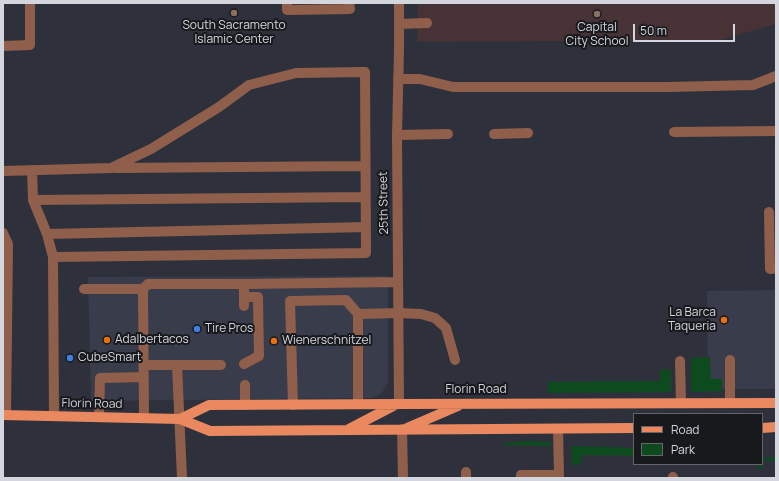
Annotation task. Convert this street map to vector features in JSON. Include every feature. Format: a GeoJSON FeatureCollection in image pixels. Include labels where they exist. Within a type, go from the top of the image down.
{"type":"FeatureCollection","features":[{"type":"Feature","properties":{"kind":"main road","name":"Florin Road"},"geometry":{"type":"LineString","coordinates":[[180,419],[209,405],[776,402]]}},
{"type":"Feature","properties":{"kind":"main road"},"geometry":{"type":"LineString","coordinates":[[348,430],[399,404]]}},
{"type":"Feature","properties":{"kind":"main road"},"geometry":{"type":"LineString","coordinates":[[402,430],[464,404]]}},
{"type":"Feature","properties":{"kind":"main road","name":"Florin Road"},"geometry":{"type":"LineString","coordinates":[[4,415],[180,419],[210,431],[633,428]]}},
{"type":"Feature","properties":{"kind":"main road"},"geometry":{"type":"LineString","coordinates":[[763,428],[776,428]]}},
{"type":"Feature","properties":{"kind":"street"},"geometry":{"type":"LineString","coordinates":[[3,46],[30,45],[30,3]]}},
{"type":"Feature","properties":{"kind":"street"},"geometry":{"type":"LineString","coordinates":[[287,3],[287,10],[350,9],[350,3]]}},
{"type":"Feature","properties":{"kind":"street","name":"25th Street"},"geometry":{"type":"LineString","coordinates":[[399,3],[397,135],[399,404]]}},
{"type":"Feature","properties":{"kind":"street"},"geometry":{"type":"LineString","coordinates":[[399,24],[427,23]]}},
{"type":"Feature","properties":{"kind":"street"},"geometry":{"type":"LineString","coordinates":[[53,257],[366,253],[365,72],[296,73],[249,85],[220,107],[151,149],[111,168]]}},
{"type":"Feature","properties":{"kind":"street"},"geometry":{"type":"LineString","coordinates":[[398,79],[420,79],[453,87],[668,87],[753,85],[776,76]]}},
{"type":"Feature","properties":{"kind":"street"},"geometry":{"type":"LineString","coordinates":[[674,132],[776,131]]}},
{"type":"Feature","properties":{"kind":"street"},"geometry":{"type":"LineString","coordinates":[[494,134],[528,133]]}},
{"type":"Feature","properties":{"kind":"street"},"geometry":{"type":"LineString","coordinates":[[397,135],[448,134]]}},
{"type":"Feature","properties":{"kind":"street"},"geometry":{"type":"LineString","coordinates":[[3,171],[111,168],[365,166]]}},
{"type":"Feature","properties":{"kind":"street"},"geometry":{"type":"LineString","coordinates":[[32,170],[33,200],[53,257],[54,416]]}},
{"type":"Feature","properties":{"kind":"street"},"geometry":{"type":"LineString","coordinates":[[33,200],[366,197]]}},
{"type":"Feature","properties":{"kind":"street"},"geometry":{"type":"LineString","coordinates":[[769,212],[770,268],[776,268]]}},
{"type":"Feature","properties":{"kind":"street"},"geometry":{"type":"LineString","coordinates":[[46,234],[366,227]]}},
{"type":"Feature","properties":{"kind":"street"},"geometry":{"type":"LineString","coordinates":[[3,233],[8,244],[4,415]]}},
{"type":"Feature","properties":{"kind":"street"},"geometry":{"type":"LineString","coordinates":[[84,289],[143,288],[148,284],[398,282]]}},
{"type":"Feature","properties":{"kind":"street"},"geometry":{"type":"LineString","coordinates":[[244,284],[244,302],[258,297],[259,356],[244,364]]}},
{"type":"Feature","properties":{"kind":"street"},"geometry":{"type":"LineString","coordinates":[[143,288],[144,418]]}},
{"type":"Feature","properties":{"kind":"street"},"geometry":{"type":"LineString","coordinates":[[293,405],[290,301],[346,300],[358,314],[358,404]]}},
{"type":"Feature","properties":{"kind":"street"},"geometry":{"type":"LineString","coordinates":[[358,314],[421,314],[435,318],[446,328],[455,360]]}},
{"type":"Feature","properties":{"kind":"street"},"geometry":{"type":"LineString","coordinates":[[730,360],[730,403]]}},
{"type":"Feature","properties":{"kind":"street"},"geometry":{"type":"LineString","coordinates":[[680,361],[681,403]]}},
{"type":"Feature","properties":{"kind":"street"},"geometry":{"type":"LineString","coordinates":[[144,365],[221,365]]}},
{"type":"Feature","properties":{"kind":"street"},"geometry":{"type":"LineString","coordinates":[[178,365],[182,478]]}},
{"type":"Feature","properties":{"kind":"street"},"geometry":{"type":"LineString","coordinates":[[99,417],[100,378],[144,377]]}},
{"type":"Feature","properties":{"kind":"street"},"geometry":{"type":"LineString","coordinates":[[245,385],[245,405]]}},
{"type":"Feature","properties":{"kind":"street"},"geometry":{"type":"LineString","coordinates":[[521,478],[521,475],[559,475],[558,429]]}},
{"type":"Feature","properties":{"kind":"street"},"geometry":{"type":"LineString","coordinates":[[402,430],[403,478]]}},
{"type":"Feature","properties":{"kind":"shaded area","name":"Capital City School"},"geometry":{"type":"Polygon","coordinates":[[[418,3],[776,3],[776,24],[720,40],[417,42],[418,3]]]}},
{"type":"Feature","properties":{"kind":"shaded area"},"geometry":{"type":"Polygon","coordinates":[[[388,276],[388,382],[382,393],[372,398],[91,401],[88,277],[388,276]]]}},
{"type":"Feature","properties":{"kind":"shaded area"},"geometry":{"type":"Polygon","coordinates":[[[776,290],[776,389],[708,389],[707,291],[776,290]]]}},
{"type":"Feature","properties":{"kind":"green space"},"geometry":{"type":"Polygon","coordinates":[[[710,357],[711,379],[722,379],[722,391],[691,392],[691,358],[710,357]]]}},
{"type":"Feature","properties":{"kind":"green space"},"geometry":{"type":"Polygon","coordinates":[[[663,369],[669,369],[671,371],[671,392],[548,393],[548,382],[660,381],[660,372],[663,369]]]}},
{"type":"Feature","properties":{"kind":"green space"},"geometry":{"type":"Polygon","coordinates":[[[525,441],[549,442],[551,446],[505,445],[505,443],[525,441]]]}},
{"type":"Feature","properties":{"kind":"green space"},"geometry":{"type":"Polygon","coordinates":[[[571,446],[633,448],[633,456],[581,455],[582,464],[572,465],[571,446]]]}},
{"type":"Feature","properties":{"kind":"green space"},"geometry":{"type":"Polygon","coordinates":[[[775,457],[776,462],[765,459],[763,464],[763,458],[775,457]]]}},
{"type":"Feature","properties":{"kind":"green space"},"geometry":{"type":"Polygon","coordinates":[[[758,465],[763,465],[761,469],[758,470],[758,465]]]}},
{"type":"Feature","properties":{"kind":"place","name":"South Sacramento Islamic Center"},"geometry":{"type":"Point","coordinates":[234,13]}},
{"type":"Feature","properties":{"kind":"place","name":"Capital City School"},"geometry":{"type":"Point","coordinates":[597,14]}},
{"type":"Feature","properties":{"kind":"place","name":"La Barca Taqueria"},"geometry":{"type":"Point","coordinates":[724,320]}},
{"type":"Feature","properties":{"kind":"place","name":"Tire Pros"},"geometry":{"type":"Point","coordinates":[197,329]}},
{"type":"Feature","properties":{"kind":"place","name":"Adalbertacos"},"geometry":{"type":"Point","coordinates":[107,340]}},
{"type":"Feature","properties":{"kind":"place","name":"Wienerschnitzel"},"geometry":{"type":"Point","coordinates":[274,341]}},
{"type":"Feature","properties":{"kind":"place","name":"CubeSmart"},"geometry":{"type":"Point","coordinates":[70,358]}}]}
